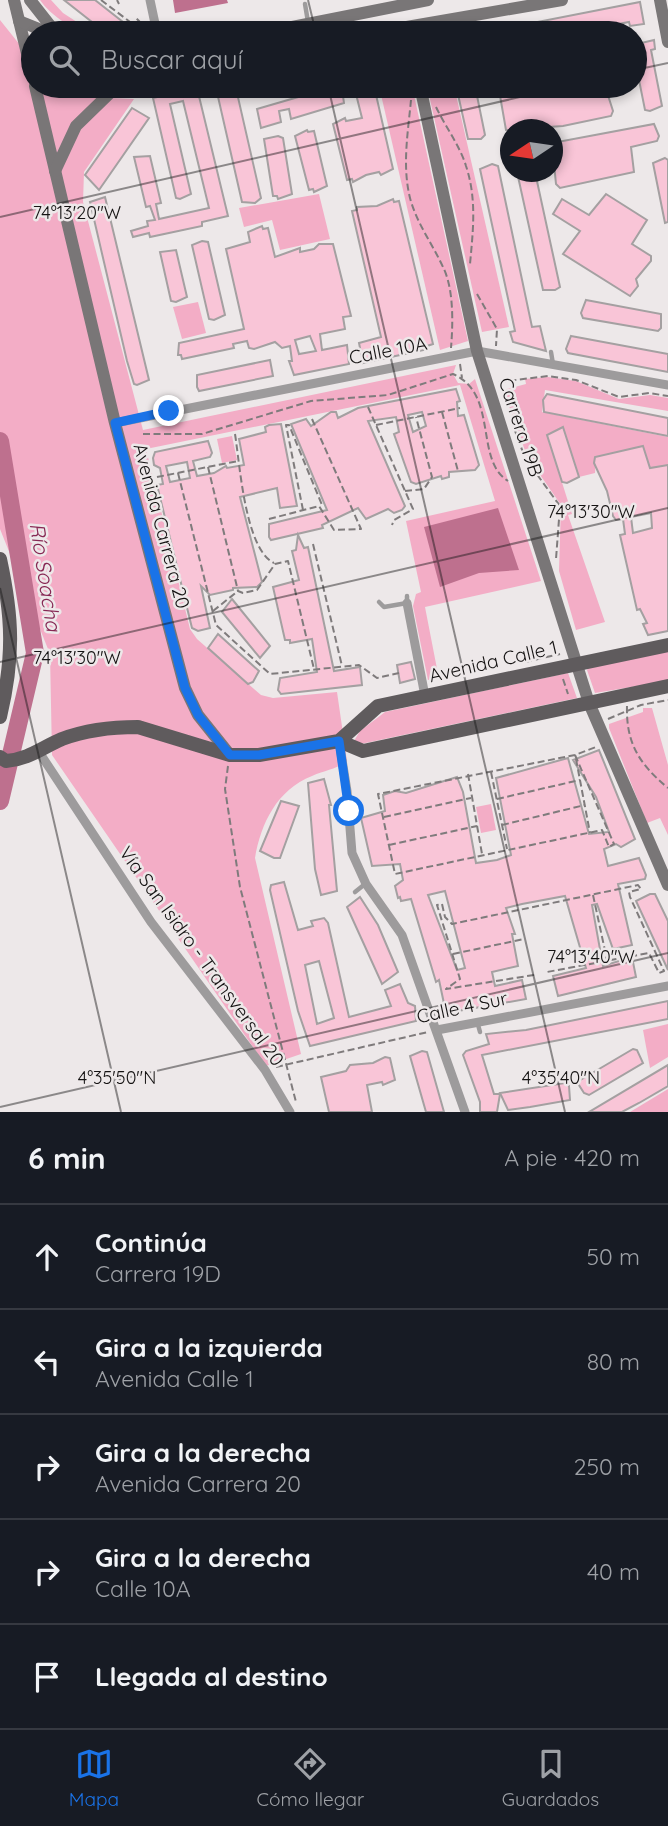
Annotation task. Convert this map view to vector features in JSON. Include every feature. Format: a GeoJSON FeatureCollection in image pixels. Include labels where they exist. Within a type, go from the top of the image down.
{"type":"FeatureCollection","features":[{"type":"Feature","properties":{"kind":"main road"},"geometry":{"type":"LineString","coordinates":[[0,559],[13,633],[9,677],[0,717]]}},
{"type":"Feature","properties":{"kind":"main road","name":"Avenida Calle 1"},"geometry":{"type":"LineString","coordinates":[[339,741],[378,706],[556,661],[575,663],[668,645]]}},
{"type":"Feature","properties":{"kind":"main road"},"geometry":{"type":"LineString","coordinates":[[3,759],[25,760],[81,733],[138,727],[230,755],[259,755],[339,741],[363,751],[668,686]]}},
{"type":"Feature","properties":{"kind":"street"},"geometry":{"type":"LineString","coordinates":[[14,0],[21,26]]}},
{"type":"Feature","properties":{"kind":"street"},"geometry":{"type":"LineString","coordinates":[[30,0],[47,21]]}},
{"type":"Feature","properties":{"kind":"street"},"geometry":{"type":"LineString","coordinates":[[150,0],[154,21]]}},
{"type":"Feature","properties":{"kind":"street"},"geometry":{"type":"LineString","coordinates":[[318,21],[428,0]]}},
{"type":"Feature","properties":{"kind":"street"},"geometry":{"type":"LineString","coordinates":[[454,21],[562,0]]}},
{"type":"Feature","properties":{"kind":"street"},"geometry":{"type":"LineString","coordinates":[[660,0],[668,43]]}},
{"type":"Feature","properties":{"kind":"street","name":"Avenida Carrera 20"},"geometry":{"type":"LineString","coordinates":[[38,98],[115,423],[185,688],[198,715],[230,755]]}},
{"type":"Feature","properties":{"kind":"street"},"geometry":{"type":"LineString","coordinates":[[55,172],[76,126],[105,98]]}},
{"type":"Feature","properties":{"kind":"street","name":"Carrera 19B"},"geometry":{"type":"LineString","coordinates":[[422,98],[477,351],[602,742],[668,886]]}},
{"type":"Feature","properties":{"kind":"street","name":"Calle 10A"},"geometry":{"type":"LineString","coordinates":[[115,423],[169,407],[477,351],[668,385]]}},
{"type":"Feature","properties":{"kind":"street"},"geometry":{"type":"LineString","coordinates":[[407,599],[414,656],[425,696]]}},
{"type":"Feature","properties":{"kind":"street"},"geometry":{"type":"LineString","coordinates":[[339,741],[347,790],[352,853],[366,884],[398,927],[465,1112]]}},
{"type":"Feature","properties":{"kind":"street","name":"Vía San Isidro - Transversal 20"},"geometry":{"type":"LineString","coordinates":[[39,752],[151,922],[265,1070],[290,1112]]}},
{"type":"Feature","properties":{"kind":"street","name":"Calle 4 Sur"},"geometry":{"type":"LineString","coordinates":[[437,1030],[554,1003],[668,986]]}},
{"type":"Feature","properties":{"kind":"lane"},"geometry":{"type":"LineString","coordinates":[[305,4],[308,21]]}},
{"type":"Feature","properties":{"kind":"lane"},"geometry":{"type":"LineString","coordinates":[[551,352],[553,364]]}},
{"type":"Feature","properties":{"kind":"lane"},"geometry":{"type":"LineString","coordinates":[[379,602],[384,607],[407,599]]}},
{"type":"Feature","properties":{"kind":"lane"},"geometry":{"type":"LineString","coordinates":[[355,892],[366,884]]}},
{"type":"Feature","properties":{"kind":"lane"},"geometry":{"type":"LineString","coordinates":[[477,1020],[480,1032]]}},
{"type":"Feature","properties":{"kind":"path"},"geometry":{"type":"LineString","coordinates":[[101,0],[129,21]]}},
{"type":"Feature","properties":{"kind":"path"},"geometry":{"type":"LineString","coordinates":[[117,0],[119,5]]}},
{"type":"Feature","properties":{"kind":"path"},"geometry":{"type":"LineString","coordinates":[[135,17],[139,21]]}},
{"type":"Feature","properties":{"kind":"path"},"geometry":{"type":"LineString","coordinates":[[411,98],[406,174],[411,199],[424,235],[445,269],[450,299],[451,355],[461,365],[462,378],[481,410],[496,471],[521,488]]}},
{"type":"Feature","properties":{"kind":"path"},"geometry":{"type":"LineString","coordinates":[[434,102],[466,163],[472,187],[474,222],[470,267]]}},
{"type":"Feature","properties":{"kind":"path"},"geometry":{"type":"LineString","coordinates":[[476,291],[497,329],[495,353]]}},
{"type":"Feature","properties":{"kind":"path"},"geometry":{"type":"LineString","coordinates":[[143,434],[202,434],[311,401],[388,395],[453,374],[462,378]]}},
{"type":"Feature","properties":{"kind":"path"},"geometry":{"type":"LineString","coordinates":[[498,382],[548,376],[576,380],[619,397],[649,393],[668,396]]}},
{"type":"Feature","properties":{"kind":"path"},"geometry":{"type":"LineString","coordinates":[[368,407],[412,513],[397,517],[392,525]]}},
{"type":"Feature","properties":{"kind":"path"},"geometry":{"type":"LineString","coordinates":[[374,425],[460,408]]}},
{"type":"Feature","properties":{"kind":"path"},"geometry":{"type":"LineString","coordinates":[[442,412],[458,471]]}},
{"type":"Feature","properties":{"kind":"path"},"geometry":{"type":"LineString","coordinates":[[404,491],[424,489],[432,477],[416,417]]}},
{"type":"Feature","properties":{"kind":"path"},"geometry":{"type":"LineString","coordinates":[[510,417],[525,458],[560,506],[556,563]]}},
{"type":"Feature","properties":{"kind":"path"},"geometry":{"type":"LineString","coordinates":[[303,511],[286,425],[334,530],[361,529],[312,419]]}},
{"type":"Feature","properties":{"kind":"path"},"geometry":{"type":"LineString","coordinates":[[235,434],[249,516],[258,545],[269,561],[275,564],[288,561],[314,670]]}},
{"type":"Feature","properties":{"kind":"path"},"geometry":{"type":"LineString","coordinates":[[157,477],[239,461]]}},
{"type":"Feature","properties":{"kind":"path"},"geometry":{"type":"LineString","coordinates":[[208,467],[238,590]]}},
{"type":"Feature","properties":{"kind":"path"},"geometry":{"type":"LineString","coordinates":[[178,473],[218,629],[270,674],[363,665],[377,678],[398,673]]}},
{"type":"Feature","properties":{"kind":"path"},"geometry":{"type":"LineString","coordinates":[[269,519],[322,507]]}},
{"type":"Feature","properties":{"kind":"path"},"geometry":{"type":"LineString","coordinates":[[313,544],[342,667]]}},
{"type":"Feature","properties":{"kind":"path"},"geometry":{"type":"LineString","coordinates":[[213,612],[217,604],[238,590],[251,593],[263,587],[275,564]]}},
{"type":"Feature","properties":{"kind":"path"},"geometry":{"type":"LineString","coordinates":[[556,661],[573,706]]}},
{"type":"Feature","properties":{"kind":"path"},"geometry":{"type":"LineString","coordinates":[[605,724],[608,719],[640,705],[668,700]]}},
{"type":"Feature","properties":{"kind":"path"},"geometry":{"type":"LineString","coordinates":[[627,702],[629,739],[637,756],[668,788]]}},
{"type":"Feature","properties":{"kind":"path"},"geometry":{"type":"LineString","coordinates":[[575,755],[614,844],[609,847],[602,830],[395,874],[378,794],[467,774],[470,776],[575,755],[602,742]]}},
{"type":"Feature","properties":{"kind":"path"},"geometry":{"type":"LineString","coordinates":[[230,755],[225,789],[240,887],[298,1112]]}},
{"type":"Feature","properties":{"kind":"path"},"geometry":{"type":"LineString","coordinates":[[575,755],[590,833]]}},
{"type":"Feature","properties":{"kind":"path"},"geometry":{"type":"LineString","coordinates":[[491,771],[507,850]]}},
{"type":"Feature","properties":{"kind":"path"},"geometry":{"type":"LineString","coordinates":[[467,774],[482,855]]}},
{"type":"Feature","properties":{"kind":"path"},"geometry":{"type":"LineString","coordinates":[[497,799],[580,780]]}},
{"type":"Feature","properties":{"kind":"path"},"geometry":{"type":"LineString","coordinates":[[383,817],[471,798]]}},
{"type":"Feature","properties":{"kind":"path"},"geometry":{"type":"LineString","coordinates":[[502,825],[585,805]]}},
{"type":"Feature","properties":{"kind":"path"},"geometry":{"type":"LineString","coordinates":[[389,845],[477,826]]}},
{"type":"Feature","properties":{"kind":"path"},"geometry":{"type":"LineString","coordinates":[[534,975],[446,989],[460,979],[437,905],[442,904],[445,917],[452,924],[639,885],[640,889],[629,892],[630,897],[664,971],[659,973],[649,953],[547,972]]}},
{"type":"Feature","properties":{"kind":"path"},"geometry":{"type":"LineString","coordinates":[[593,895],[607,961]]}},
{"type":"Feature","properties":{"kind":"path"},"geometry":{"type":"LineString","coordinates":[[452,954],[524,939]]}},
{"type":"Feature","properties":{"kind":"path","name":"Calle 4 Sur"},"geometry":{"type":"LineString","coordinates":[[265,1070],[437,1030]]}},
{"type":"Feature","properties":{"kind":"shaded area"},"geometry":{"type":"Polygon","coordinates":[[[40,0],[51,0],[75,21],[63,21],[40,0]]]}},
{"type":"Feature","properties":{"kind":"shaded area"},"geometry":{"type":"Polygon","coordinates":[[[173,0],[227,0],[228,3],[175,13],[173,0]]]}},
{"type":"Feature","properties":{"kind":"shaded area"},"geometry":{"type":"Polygon","coordinates":[[[0,20],[21,46],[21,98],[134,99],[84,172],[83,202],[143,430],[456,365],[453,374],[458,383],[469,384],[475,379],[541,581],[425,607],[438,674],[451,671],[452,675],[428,680],[413,606],[416,594],[421,592],[406,521],[495,501],[460,385],[146,449],[190,629],[197,639],[261,695],[273,698],[337,692],[347,761],[300,782],[280,799],[266,820],[255,858],[301,1054],[266,1066],[52,755],[50,654],[0,529],[0,20]]]}},
{"type":"Feature","properties":{"kind":"shaded area"},"geometry":{"type":"Polygon","coordinates":[[[382,98],[415,98],[468,341],[440,350],[382,98]]]}},
{"type":"Feature","properties":{"kind":"shaded area"},"geometry":{"type":"Polygon","coordinates":[[[430,98],[457,98],[509,327],[482,332],[430,98]]]}},
{"type":"Feature","properties":{"kind":"shaded area"},"geometry":{"type":"Polygon","coordinates":[[[319,194],[330,239],[280,250],[272,220],[244,227],[239,208],[319,194]]]}},
{"type":"Feature","properties":{"kind":"shaded area"},"geometry":{"type":"Polygon","coordinates":[[[198,302],[206,333],[182,339],[173,307],[198,302]]]}},
{"type":"Feature","properties":{"kind":"shaded area"},"geometry":{"type":"Polygon","coordinates":[[[548,377],[576,381],[619,399],[650,395],[668,398],[668,411],[545,390],[542,412],[668,437],[668,465],[604,478],[599,474],[647,463],[643,446],[596,457],[595,473],[579,477],[564,430],[558,429],[547,435],[572,514],[568,515],[605,622],[576,630],[559,571],[561,505],[527,456],[503,390],[526,384],[525,379],[548,377]]]}},
{"type":"Feature","properties":{"kind":"shaded area"},"geometry":{"type":"Polygon","coordinates":[[[232,436],[237,460],[222,463],[217,439],[232,436]]]}},
{"type":"Feature","properties":{"kind":"shaded area"},"geometry":{"type":"Polygon","coordinates":[[[498,508],[519,570],[479,573],[440,587],[424,527],[498,508]]]}},
{"type":"Feature","properties":{"kind":"shaded area"},"geometry":{"type":"Polygon","coordinates":[[[668,650],[668,681],[595,693],[587,670],[589,667],[668,650]]]}},
{"type":"Feature","properties":{"kind":"shaded area"},"geometry":{"type":"Polygon","coordinates":[[[568,673],[577,698],[356,745],[354,741],[360,731],[385,712],[568,673]]]}},
{"type":"Feature","properties":{"kind":"shaded area"},"geometry":{"type":"Polygon","coordinates":[[[643,708],[652,708],[668,765],[668,835],[660,818],[647,823],[609,728],[609,724],[643,712],[643,708]]]}},
{"type":"Feature","properties":{"kind":"shaded area"},"geometry":{"type":"Polygon","coordinates":[[[491,804],[496,830],[481,833],[476,807],[491,804]]]}},
{"type":"Feature","properties":{"kind":"shaded area"},"geometry":{"type":"Polygon","coordinates":[[[668,1024],[668,1057],[650,1068],[643,1030],[668,1024]]]}},
{"type":"Feature","properties":{"kind":"shaded area"},"geometry":{"type":"Polygon","coordinates":[[[668,1089],[668,1112],[630,1112],[668,1089]]]}},
{"type":"Feature","properties":{"kind":"building"},"geometry":{"type":"Polygon","coordinates":[[[64,0],[95,0],[122,21],[91,21],[64,0]]]}},
{"type":"Feature","properties":{"kind":"building"},"geometry":{"type":"Polygon","coordinates":[[[640,2],[643,21],[543,21],[640,2]]]}},
{"type":"Feature","properties":{"kind":"building"},"geometry":{"type":"Polygon","coordinates":[[[654,40],[655,49],[651,50],[662,106],[650,111],[645,110],[643,98],[647,98],[647,42],[654,40]]]}},
{"type":"Feature","properties":{"kind":"building"},"geometry":{"type":"Polygon","coordinates":[[[153,98],[199,98],[228,216],[202,222],[202,226],[150,237],[149,233],[133,237],[131,231],[148,226],[147,221],[155,220],[150,206],[146,207],[134,157],[150,156],[161,203],[156,204],[159,219],[209,208],[183,101],[170,104],[191,194],[176,198],[153,98]]]}},
{"type":"Feature","properties":{"kind":"building"},"geometry":{"type":"Polygon","coordinates":[[[218,98],[238,98],[261,198],[255,203],[242,202],[218,98]]]}},
{"type":"Feature","properties":{"kind":"building"},"geometry":{"type":"Polygon","coordinates":[[[295,98],[343,98],[344,103],[291,119],[289,109],[279,111],[281,122],[261,128],[257,109],[295,98]]]}},
{"type":"Feature","properties":{"kind":"building"},"geometry":{"type":"Polygon","coordinates":[[[357,98],[377,98],[393,169],[381,175],[379,172],[366,175],[353,182],[352,179],[347,180],[333,124],[345,118],[346,121],[362,118],[357,98]]]}},
{"type":"Feature","properties":{"kind":"building"},"geometry":{"type":"Polygon","coordinates":[[[459,98],[477,98],[485,135],[481,139],[468,139],[459,98]]]}},
{"type":"Feature","properties":{"kind":"building"},"geometry":{"type":"Polygon","coordinates":[[[500,98],[609,98],[613,111],[611,116],[563,126],[563,119],[504,119],[500,98]]]}},
{"type":"Feature","properties":{"kind":"building"},"geometry":{"type":"Polygon","coordinates":[[[132,108],[149,118],[99,190],[85,175],[132,108]]]}},
{"type":"Feature","properties":{"kind":"building"},"geometry":{"type":"Polygon","coordinates":[[[654,124],[659,136],[657,141],[631,147],[634,172],[560,188],[556,182],[563,182],[563,141],[654,124]]]}},
{"type":"Feature","properties":{"kind":"building"},"geometry":{"type":"Polygon","coordinates":[[[307,130],[314,131],[327,186],[314,192],[313,189],[309,190],[295,136],[307,130]]]}},
{"type":"Feature","properties":{"kind":"building"},"geometry":{"type":"Polygon","coordinates":[[[278,136],[283,138],[292,194],[278,199],[273,196],[264,139],[278,136]]]}},
{"type":"Feature","properties":{"kind":"building"},"geometry":{"type":"Polygon","coordinates":[[[665,158],[668,160],[668,222],[665,223],[653,163],[665,158]]]}},
{"type":"Feature","properties":{"kind":"building"},"geometry":{"type":"Polygon","coordinates":[[[492,164],[498,166],[532,327],[540,326],[546,351],[513,342],[510,332],[515,331],[480,169],[492,164]]]}},
{"type":"Feature","properties":{"kind":"building"},"geometry":{"type":"Polygon","coordinates":[[[519,182],[537,182],[560,287],[543,290],[519,182]]]}},
{"type":"Feature","properties":{"kind":"building"},"geometry":{"type":"Polygon","coordinates":[[[606,194],[647,220],[632,244],[651,256],[651,261],[636,279],[638,286],[630,296],[563,254],[580,231],[553,214],[562,199],[589,215],[606,194]]]}},
{"type":"Feature","properties":{"kind":"building"},"geometry":{"type":"Polygon","coordinates":[[[105,197],[149,380],[137,385],[134,384],[127,361],[90,202],[105,197]]]}},
{"type":"Feature","properties":{"kind":"building"},"geometry":{"type":"Polygon","coordinates":[[[393,199],[394,202],[399,201],[433,344],[427,346],[428,349],[363,363],[359,343],[381,337],[352,211],[357,210],[357,207],[377,206],[393,199]]]}},
{"type":"Feature","properties":{"kind":"building"},"geometry":{"type":"Polygon","coordinates":[[[262,226],[263,229],[268,228],[275,257],[300,248],[300,252],[314,249],[319,244],[333,244],[351,316],[343,317],[345,329],[320,334],[322,350],[347,345],[349,364],[294,375],[289,361],[292,361],[290,346],[282,348],[275,342],[254,349],[249,348],[247,341],[233,344],[234,348],[182,359],[181,355],[178,355],[179,343],[244,329],[226,249],[250,242],[248,232],[262,226]],[[310,336],[295,340],[299,354],[316,351],[310,336]]]}},
{"type":"Feature","properties":{"kind":"building"},"geometry":{"type":"Polygon","coordinates":[[[208,242],[225,315],[214,320],[209,319],[192,245],[208,242]]]}},
{"type":"Feature","properties":{"kind":"building"},"geometry":{"type":"Polygon","coordinates":[[[176,250],[187,297],[176,302],[171,301],[160,252],[176,250]]]}},
{"type":"Feature","properties":{"kind":"building"},"geometry":{"type":"Polygon","coordinates":[[[586,300],[661,314],[661,328],[658,331],[583,318],[581,313],[586,300]]]}},
{"type":"Feature","properties":{"kind":"building"},"geometry":{"type":"Polygon","coordinates":[[[571,336],[668,354],[668,372],[568,353],[566,349],[571,336]]]}},
{"type":"Feature","properties":{"kind":"building"},"geometry":{"type":"Polygon","coordinates":[[[270,360],[273,376],[199,391],[197,387],[197,375],[270,360]]]}},
{"type":"Feature","properties":{"kind":"building"},"geometry":{"type":"Polygon","coordinates":[[[456,389],[460,401],[457,402],[458,416],[464,415],[479,465],[475,470],[449,472],[449,477],[442,479],[441,476],[416,484],[411,482],[394,434],[399,432],[396,417],[368,421],[405,506],[402,510],[394,513],[388,509],[366,519],[358,508],[322,525],[323,528],[271,540],[269,524],[327,510],[291,424],[306,419],[311,426],[331,412],[336,412],[338,418],[358,408],[456,389]],[[422,412],[408,415],[413,432],[426,426],[422,412]]]}},
{"type":"Feature","properties":{"kind":"building"},"geometry":{"type":"Polygon","coordinates":[[[547,394],[668,418],[668,436],[544,412],[543,400],[547,394]]]}},
{"type":"Feature","properties":{"kind":"building"},"geometry":{"type":"Polygon","coordinates":[[[281,424],[297,506],[280,508],[277,488],[240,497],[262,582],[257,587],[233,588],[210,595],[201,586],[210,628],[198,631],[192,628],[157,485],[163,484],[160,468],[154,465],[155,452],[208,441],[212,453],[210,457],[193,461],[197,476],[214,473],[226,466],[244,465],[239,439],[266,432],[265,427],[281,424]],[[187,462],[166,466],[170,482],[190,478],[187,462]]]}},
{"type":"Feature","properties":{"kind":"building"},"geometry":{"type":"Polygon","coordinates":[[[563,427],[579,477],[567,483],[562,482],[547,435],[563,427]]]}},
{"type":"Feature","properties":{"kind":"building"},"geometry":{"type":"Polygon","coordinates":[[[643,446],[650,468],[668,465],[668,631],[648,635],[643,624],[647,623],[640,609],[637,610],[620,535],[625,534],[623,519],[616,520],[613,516],[607,491],[594,463],[595,457],[643,446]],[[651,513],[631,517],[633,533],[652,528],[651,513]]]}},
{"type":"Feature","properties":{"kind":"building"},"geometry":{"type":"Polygon","coordinates":[[[298,535],[304,548],[308,547],[334,671],[360,667],[362,685],[281,694],[278,690],[280,678],[317,672],[312,639],[290,643],[290,640],[285,640],[273,587],[299,580],[292,551],[296,550],[298,535]]]}},
{"type":"Feature","properties":{"kind":"building"},"geometry":{"type":"Polygon","coordinates":[[[232,599],[270,646],[260,658],[222,612],[232,599]]]}},
{"type":"Feature","properties":{"kind":"building"},"geometry":{"type":"Polygon","coordinates":[[[218,634],[259,671],[253,682],[248,684],[208,648],[218,634]]]}},
{"type":"Feature","properties":{"kind":"building"},"geometry":{"type":"Polygon","coordinates":[[[411,662],[415,679],[400,683],[397,665],[411,662]]]}},
{"type":"Feature","properties":{"kind":"building"},"geometry":{"type":"Polygon","coordinates":[[[599,750],[635,839],[621,847],[616,844],[604,849],[608,866],[639,858],[646,875],[645,879],[618,884],[632,945],[613,949],[597,904],[592,905],[603,966],[632,957],[636,977],[558,996],[553,976],[586,968],[565,896],[522,904],[506,908],[515,934],[512,934],[518,966],[492,972],[495,986],[522,980],[526,999],[446,1013],[439,980],[436,982],[411,899],[401,901],[400,897],[398,898],[395,886],[403,880],[400,864],[372,866],[361,818],[385,811],[383,795],[395,791],[406,793],[457,777],[463,792],[476,863],[497,860],[511,855],[496,778],[568,758],[589,834],[609,832],[596,797],[573,760],[599,750]],[[445,891],[428,895],[457,970],[465,968],[445,891]]]}},
{"type":"Feature","properties":{"kind":"building"},"geometry":{"type":"Polygon","coordinates":[[[324,779],[331,805],[337,891],[321,895],[315,869],[308,783],[324,779]]]}},
{"type":"Feature","properties":{"kind":"building"},"geometry":{"type":"Polygon","coordinates":[[[281,801],[299,806],[280,858],[274,858],[260,851],[281,801]]]}},
{"type":"Feature","properties":{"kind":"building"},"geometry":{"type":"Polygon","coordinates":[[[284,882],[298,930],[313,926],[311,921],[324,918],[328,923],[349,1017],[391,1006],[385,990],[400,984],[408,1003],[415,1006],[416,1021],[310,1046],[298,1011],[271,885],[284,882]],[[319,961],[305,965],[317,1024],[334,1018],[319,961]]]}},
{"type":"Feature","properties":{"kind":"building"},"geometry":{"type":"Polygon","coordinates":[[[655,894],[668,921],[668,970],[636,901],[655,894]]]}},
{"type":"Feature","properties":{"kind":"building"},"geometry":{"type":"Polygon","coordinates":[[[360,897],[378,925],[398,972],[382,984],[347,907],[360,897]]]}},
{"type":"Feature","properties":{"kind":"building"},"geometry":{"type":"Polygon","coordinates":[[[668,1001],[668,1019],[482,1055],[494,1094],[500,1094],[497,1112],[480,1112],[480,1102],[463,1055],[466,1051],[489,1044],[486,1034],[526,1030],[668,1001]]]}},
{"type":"Feature","properties":{"kind":"building"},"geometry":{"type":"Polygon","coordinates":[[[633,1049],[637,1050],[643,1063],[589,1095],[584,1093],[577,1082],[633,1049]]]}},
{"type":"Feature","properties":{"kind":"building"},"geometry":{"type":"Polygon","coordinates":[[[422,1051],[427,1052],[444,1112],[426,1112],[410,1056],[422,1051]]]}},
{"type":"Feature","properties":{"kind":"building"},"geometry":{"type":"Polygon","coordinates":[[[385,1057],[390,1058],[395,1080],[383,1085],[382,1082],[367,1085],[372,1112],[329,1112],[321,1077],[346,1071],[350,1065],[373,1063],[385,1057]]]}},
{"type":"Feature","properties":{"kind":"building"},"geometry":{"type":"Polygon","coordinates":[[[668,1065],[668,1086],[622,1112],[589,1112],[668,1065]]]}},
{"type":"Feature","properties":{"kind":"building"},"geometry":{"type":"Polygon","coordinates":[[[565,1083],[569,1086],[570,1100],[530,1107],[508,1110],[500,1093],[565,1083]]]}},
{"type":"Feature","properties":{"kind":"waterway","name":"Río Soacha"},"geometry":{"type":"LineString","coordinates":[[0,441],[35,653],[0,801]]}},
{"type":"Feature","properties":{"kind":"route"},"geometry":{"type":"LineString","coordinates":[[169,411],[115,423],[185,688],[208,730],[230,755],[259,755],[339,741],[349,811]]}}]}
